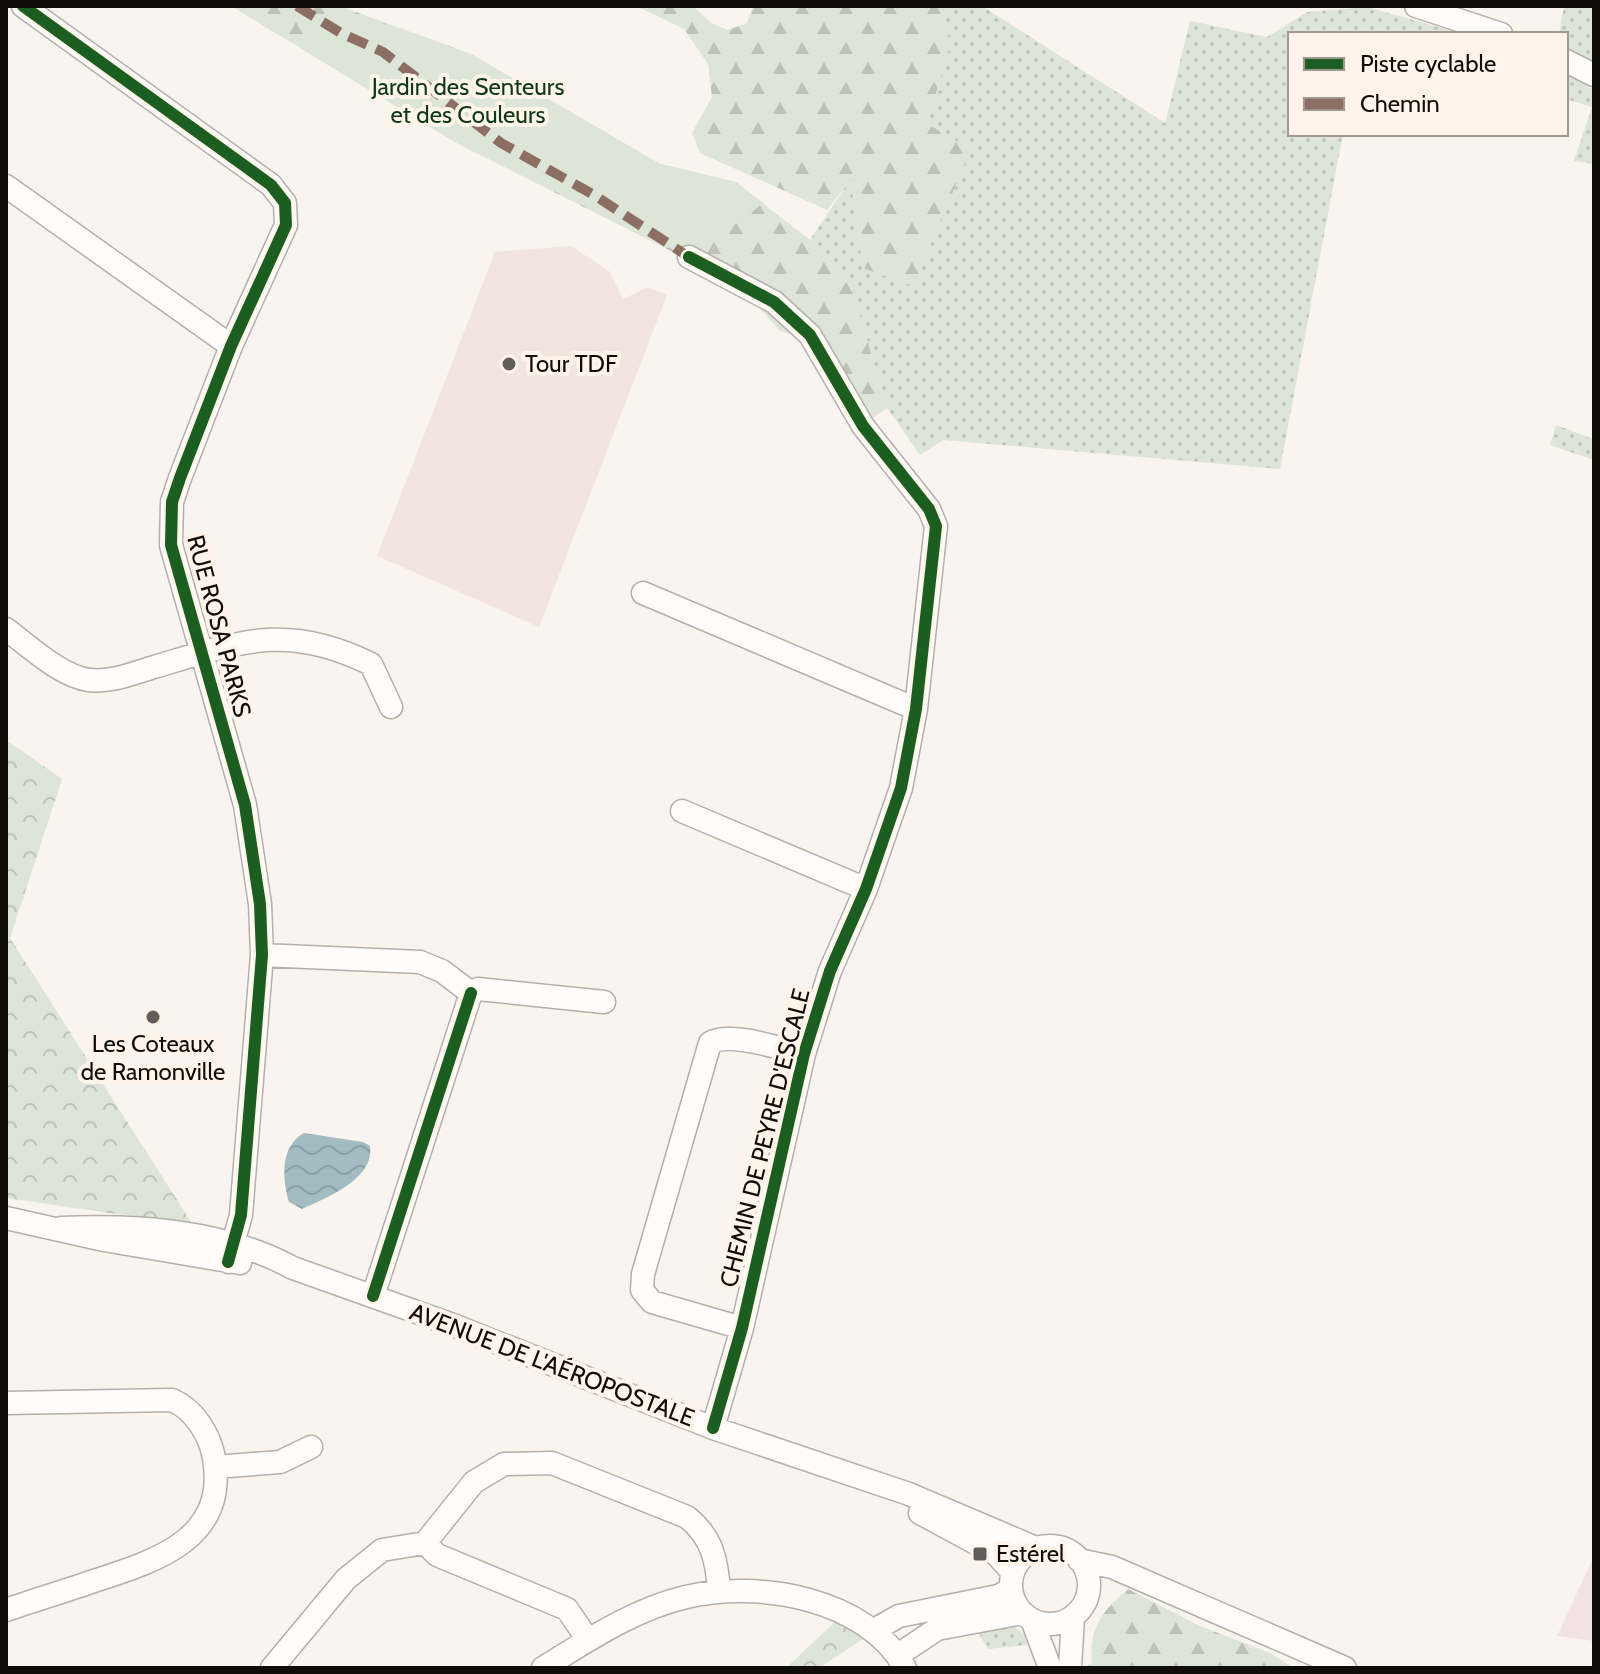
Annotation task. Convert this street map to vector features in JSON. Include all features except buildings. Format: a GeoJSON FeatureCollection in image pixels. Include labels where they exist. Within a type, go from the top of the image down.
{"type":"FeatureCollection","features":[{"type":"Feature","properties":{"kind":"street","name":"RUE ROSA PARKS"},"geometry":{"type":"LineString","coordinates":[[23,6],[121,74],[281,196],[286,210],[284,232],[231,346],[172,502],[169,524],[171,545],[252,838],[262,955],[241,1215],[230,1253]]}},
{"type":"Feature","properties":{"kind":"street"},"geometry":{"type":"LineString","coordinates":[[1416,6],[1495,32]]}},
{"type":"Feature","properties":{"kind":"street"},"geometry":{"type":"LineString","coordinates":[[1568,62],[1594,75]]}},
{"type":"Feature","properties":{"kind":"street"},"geometry":{"type":"LineString","coordinates":[[6,186],[231,346]]}},
{"type":"Feature","properties":{"kind":"street","name":"CHEMIN DE PEYRE D'ESCALE"},"geometry":{"type":"LineString","coordinates":[[689,257],[774,302],[794,319],[828,361],[863,426],[929,509],[936,526],[916,709],[901,788],[866,889],[830,971],[804,1054],[742,1328],[713,1428]]}},
{"type":"Feature","properties":{"kind":"street"},"geometry":{"type":"LineString","coordinates":[[643,593],[916,709]]}},
{"type":"Feature","properties":{"kind":"street","name":"RUE ROSA PARKS"},"geometry":{"type":"LineString","coordinates":[[6,629],[72,675],[89,680],[116,678],[201,652]]}},
{"type":"Feature","properties":{"kind":"street"},"geometry":{"type":"LineString","coordinates":[[201,652],[259,639],[308,640],[329,646],[371,664],[391,707]]}},
{"type":"Feature","properties":{"kind":"street"},"geometry":{"type":"LineString","coordinates":[[682,811],[866,889]]}},
{"type":"Feature","properties":{"kind":"street"},"geometry":{"type":"LineString","coordinates":[[262,955],[420,962],[442,971],[471,993]]}},
{"type":"Feature","properties":{"kind":"street"},"geometry":{"type":"LineString","coordinates":[[471,993],[482,989],[604,1002]]}},
{"type":"Feature","properties":{"kind":"street"},"geometry":{"type":"LineString","coordinates":[[373,1296],[471,993]]}},
{"type":"Feature","properties":{"kind":"street"},"geometry":{"type":"LineString","coordinates":[[742,1328],[652,1302],[642,1290],[643,1274],[710,1043],[717,1038],[732,1039],[804,1054]]}},
{"type":"Feature","properties":{"kind":"street","name":"AVENUE DE L'AÉROPOSTALE"},"geometry":{"type":"LineString","coordinates":[[6,1218],[61,1228],[152,1229],[230,1253],[270,1255],[293,1268],[713,1428],[856,1479],[909,1494],[1036,1548]]}},
{"type":"Feature","properties":{"kind":"street"},"geometry":{"type":"LineString","coordinates":[[6,1403],[172,1400],[188,1409],[197,1420],[210,1444],[215,1467],[212,1499],[204,1519],[187,1541],[173,1551],[144,1565],[6,1610]]}},
{"type":"Feature","properties":{"kind":"street"},"geometry":{"type":"LineString","coordinates":[[215,1467],[280,1462],[311,1447]]}},
{"type":"Feature","properties":{"kind":"street"},"geometry":{"type":"LineString","coordinates":[[272,1668],[346,1579],[382,1550],[425,1543],[474,1482],[504,1464],[552,1463],[687,1517],[702,1529],[710,1543],[717,1564],[719,1591]]}},
{"type":"Feature","properties":{"kind":"street","name":"AVENUE DE L'AÉROPOSTALE"},"geometry":{"type":"LineString","coordinates":[[856,1479],[996,1554],[1011,1581]]}},
{"type":"Feature","properties":{"kind":"street"},"geometry":{"type":"LineString","coordinates":[[425,1543],[437,1555],[567,1609],[588,1640]]}},
{"type":"Feature","properties":{"kind":"street"},"geometry":{"type":"LineString","coordinates":[[874,1630],[899,1616],[998,1596],[1011,1581],[1026,1554],[1036,1548],[1057,1547],[1079,1560],[1112,1567],[1345,1668]]}},
{"type":"Feature","properties":{"kind":"street"},"geometry":{"type":"LineString","coordinates":[[1079,1560],[1087,1573],[1088,1595]]}},
{"type":"Feature","properties":{"kind":"street"},"geometry":{"type":"LineString","coordinates":[[1070,1668],[1073,1617],[1088,1595],[1102,1586],[1133,1577]]}},
{"type":"Feature","properties":{"kind":"street"},"geometry":{"type":"LineString","coordinates":[[1011,1581],[1050,1668]]}},
{"type":"Feature","properties":{"kind":"street"},"geometry":{"type":"LineString","coordinates":[[543,1668],[588,1640],[650,1609],[719,1591],[788,1597],[813,1603],[874,1630],[902,1661],[937,1629],[1027,1616],[1057,1624],[1073,1617]]}},
{"type":"Feature","properties":{"kind":"shaded area"},"geometry":{"type":"Polygon","coordinates":[[[571,246],[609,271],[623,299],[648,287],[667,295],[539,627],[377,556],[495,252],[571,246]]]}},
{"type":"Feature","properties":{"kind":"shaded area"},"geometry":{"type":"Polygon","coordinates":[[[1594,1556],[1594,1641],[1557,1636],[1594,1556]]]}},
{"type":"Feature","properties":{"kind":"green space","name":"Jardin des Senteurs et des Couleurs"},"geometry":{"type":"Polygon","coordinates":[[[231,6],[340,6],[471,54],[660,164],[736,182],[810,240],[852,288],[887,408],[862,425],[806,337],[780,331],[740,286],[455,142],[231,6]]]}},
{"type":"Feature","properties":{"kind":"green space","name":"Jardin des Senteurs et des Couleurs"},"geometry":{"type":"Polygon","coordinates":[[[331,6],[471,54],[660,164],[736,182],[763,203],[744,219],[684,255],[455,142],[310,54],[331,6]]]}},
{"type":"Feature","properties":{"kind":"green space"},"geometry":{"type":"Polygon","coordinates":[[[636,6],[693,6],[711,23],[728,30],[747,23],[753,6],[942,6],[950,45],[927,124],[971,149],[913,286],[863,268],[851,179],[827,210],[700,153],[692,133],[712,97],[708,64],[684,29],[636,6]]]}},
{"type":"Feature","properties":{"kind":"green space"},"geometry":{"type":"Polygon","coordinates":[[[942,6],[982,6],[1165,123],[1190,21],[1267,37],[1307,12],[1368,7],[1455,32],[1288,32],[1288,136],[1343,136],[1280,469],[943,440],[920,455],[887,408],[852,288],[810,240],[851,178],[863,268],[913,285],[927,124],[950,45],[942,6]]]}},
{"type":"Feature","properties":{"kind":"green space"},"geometry":{"type":"Polygon","coordinates":[[[1564,6],[1594,6],[1594,66],[1568,53],[1568,32],[1559,32],[1564,6]]]}},
{"type":"Feature","properties":{"kind":"green space"},"geometry":{"type":"Polygon","coordinates":[[[1568,74],[1594,90],[1594,164],[1574,161],[1592,107],[1568,100],[1568,74]]]}},
{"type":"Feature","properties":{"kind":"green space"},"geometry":{"type":"Polygon","coordinates":[[[1556,425],[1594,439],[1594,460],[1550,445],[1556,425]]]}},
{"type":"Feature","properties":{"kind":"green space"},"geometry":{"type":"Polygon","coordinates":[[[6,740],[62,779],[10,938],[193,1225],[6,1198],[6,740]]]}},
{"type":"Feature","properties":{"kind":"green space"},"geometry":{"type":"Polygon","coordinates":[[[1128,1589],[1200,1626],[1270,1653],[1294,1668],[1085,1668],[1092,1663],[1093,1640],[1099,1621],[1128,1589]]]}},
{"type":"Feature","properties":{"kind":"green space"},"geometry":{"type":"Polygon","coordinates":[[[836,1621],[863,1639],[819,1668],[786,1668],[836,1621]]]}},
{"type":"Feature","properties":{"kind":"green space"},"geometry":{"type":"Polygon","coordinates":[[[1010,1622],[1025,1636],[1027,1645],[988,1649],[978,1632],[1010,1622]]]}},
{"type":"Feature","properties":{"kind":"water"},"geometry":{"type":"Polygon","coordinates":[[[304,1133],[363,1142],[370,1146],[365,1168],[357,1178],[302,1209],[289,1202],[284,1173],[291,1146],[304,1133]]]}},
{"type":"Feature","properties":{"kind":"marked path"},"geometry":{"type":"LineString","coordinates":[[297,6],[341,33],[383,52],[501,143],[594,195],[689,257]]}},
{"type":"Feature","properties":{"kind":"cycle path"},"geometry":{"type":"LineString","coordinates":[[23,6],[271,185],[285,203],[286,225],[231,346],[172,502],[171,545],[245,805],[260,904],[262,955],[241,1215],[228,1262]]}},
{"type":"Feature","properties":{"kind":"cycle path"},"geometry":{"type":"LineString","coordinates":[[689,257],[774,302],[810,335],[863,426],[929,509],[936,526],[916,709],[901,788],[866,889],[830,971],[804,1054],[742,1328],[713,1428]]}},
{"type":"Feature","properties":{"kind":"cycle path"},"geometry":{"type":"LineString","coordinates":[[373,1296],[471,993]]}},
{"type":"Feature","properties":{"kind":"place","name":"Tour TDF"},"geometry":{"type":"Point","coordinates":[509,364]}},
{"type":"Feature","properties":{"kind":"place","name":"Les Coteaux de Ramonville"},"geometry":{"type":"Point","coordinates":[153,1017]}},
{"type":"Feature","properties":{"kind":"place","name":"Estérel"},"geometry":{"type":"Point","coordinates":[980,1554]}}]}
